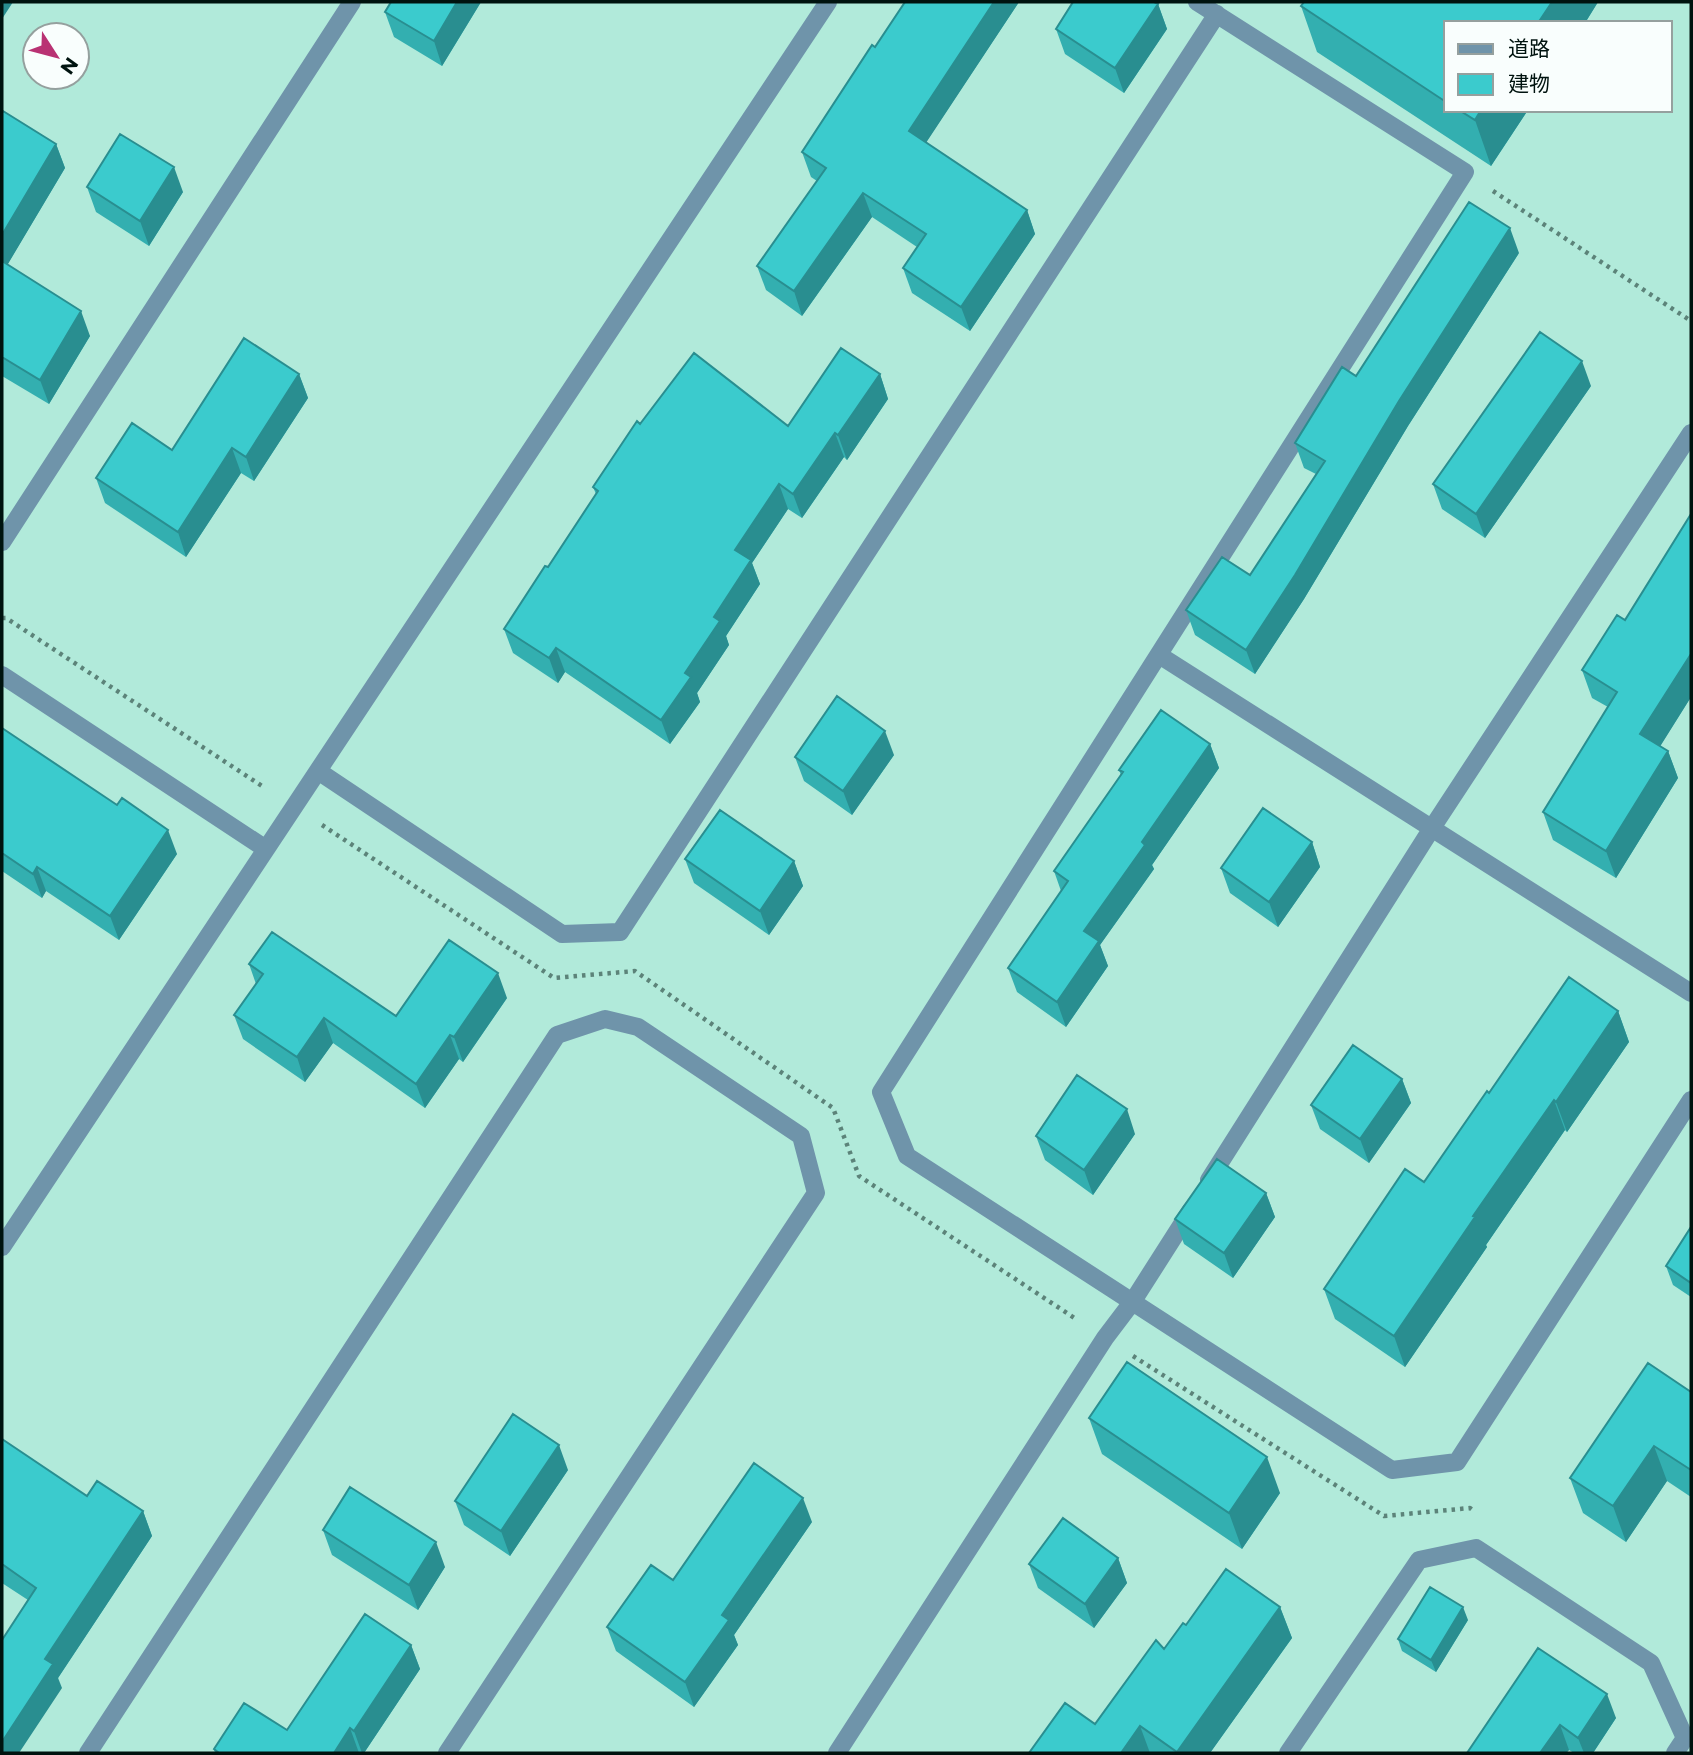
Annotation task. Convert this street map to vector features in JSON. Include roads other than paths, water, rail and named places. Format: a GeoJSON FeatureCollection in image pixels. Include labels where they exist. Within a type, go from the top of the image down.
{"type":"FeatureCollection","features":[{"type":"Feature","properties":{"kind":"street"},"geometry":{"type":"LineString","coordinates":[[2,542],[352,2]]}},
{"type":"Feature","properties":{"kind":"street"},"geometry":{"type":"LineString","coordinates":[[2,1247],[828,2]]}},
{"type":"Feature","properties":{"kind":"street"},"geometry":{"type":"LineString","coordinates":[[1197,2],[1465,172],[881,1092],[907,1156],[1392,1470],[1457,1462],[1691,1100]]}},
{"type":"Feature","properties":{"kind":"street"},"geometry":{"type":"LineString","coordinates":[[318,771],[562,934],[620,932],[1217,14]]}},
{"type":"Feature","properties":{"kind":"street"},"geometry":{"type":"LineString","coordinates":[[837,1753],[1105,1338],[1133,1301],[1432,828],[1691,433]]}},
{"type":"Feature","properties":{"kind":"street"},"geometry":{"type":"LineString","coordinates":[[1159,655],[1691,993]]}},
{"type":"Feature","properties":{"kind":"street"},"geometry":{"type":"LineString","coordinates":[[2,674],[266,849]]}},
{"type":"Feature","properties":{"kind":"street"},"geometry":{"type":"LineString","coordinates":[[88,1753],[557,1035],[605,1019],[638,1027],[801,1136],[816,1193],[447,1753]]}},
{"type":"Feature","properties":{"kind":"street"},"geometry":{"type":"LineString","coordinates":[[1288,1753],[1419,1560],[1476,1548],[1651,1663],[1685,1738],[1675,1753]]}}]}
